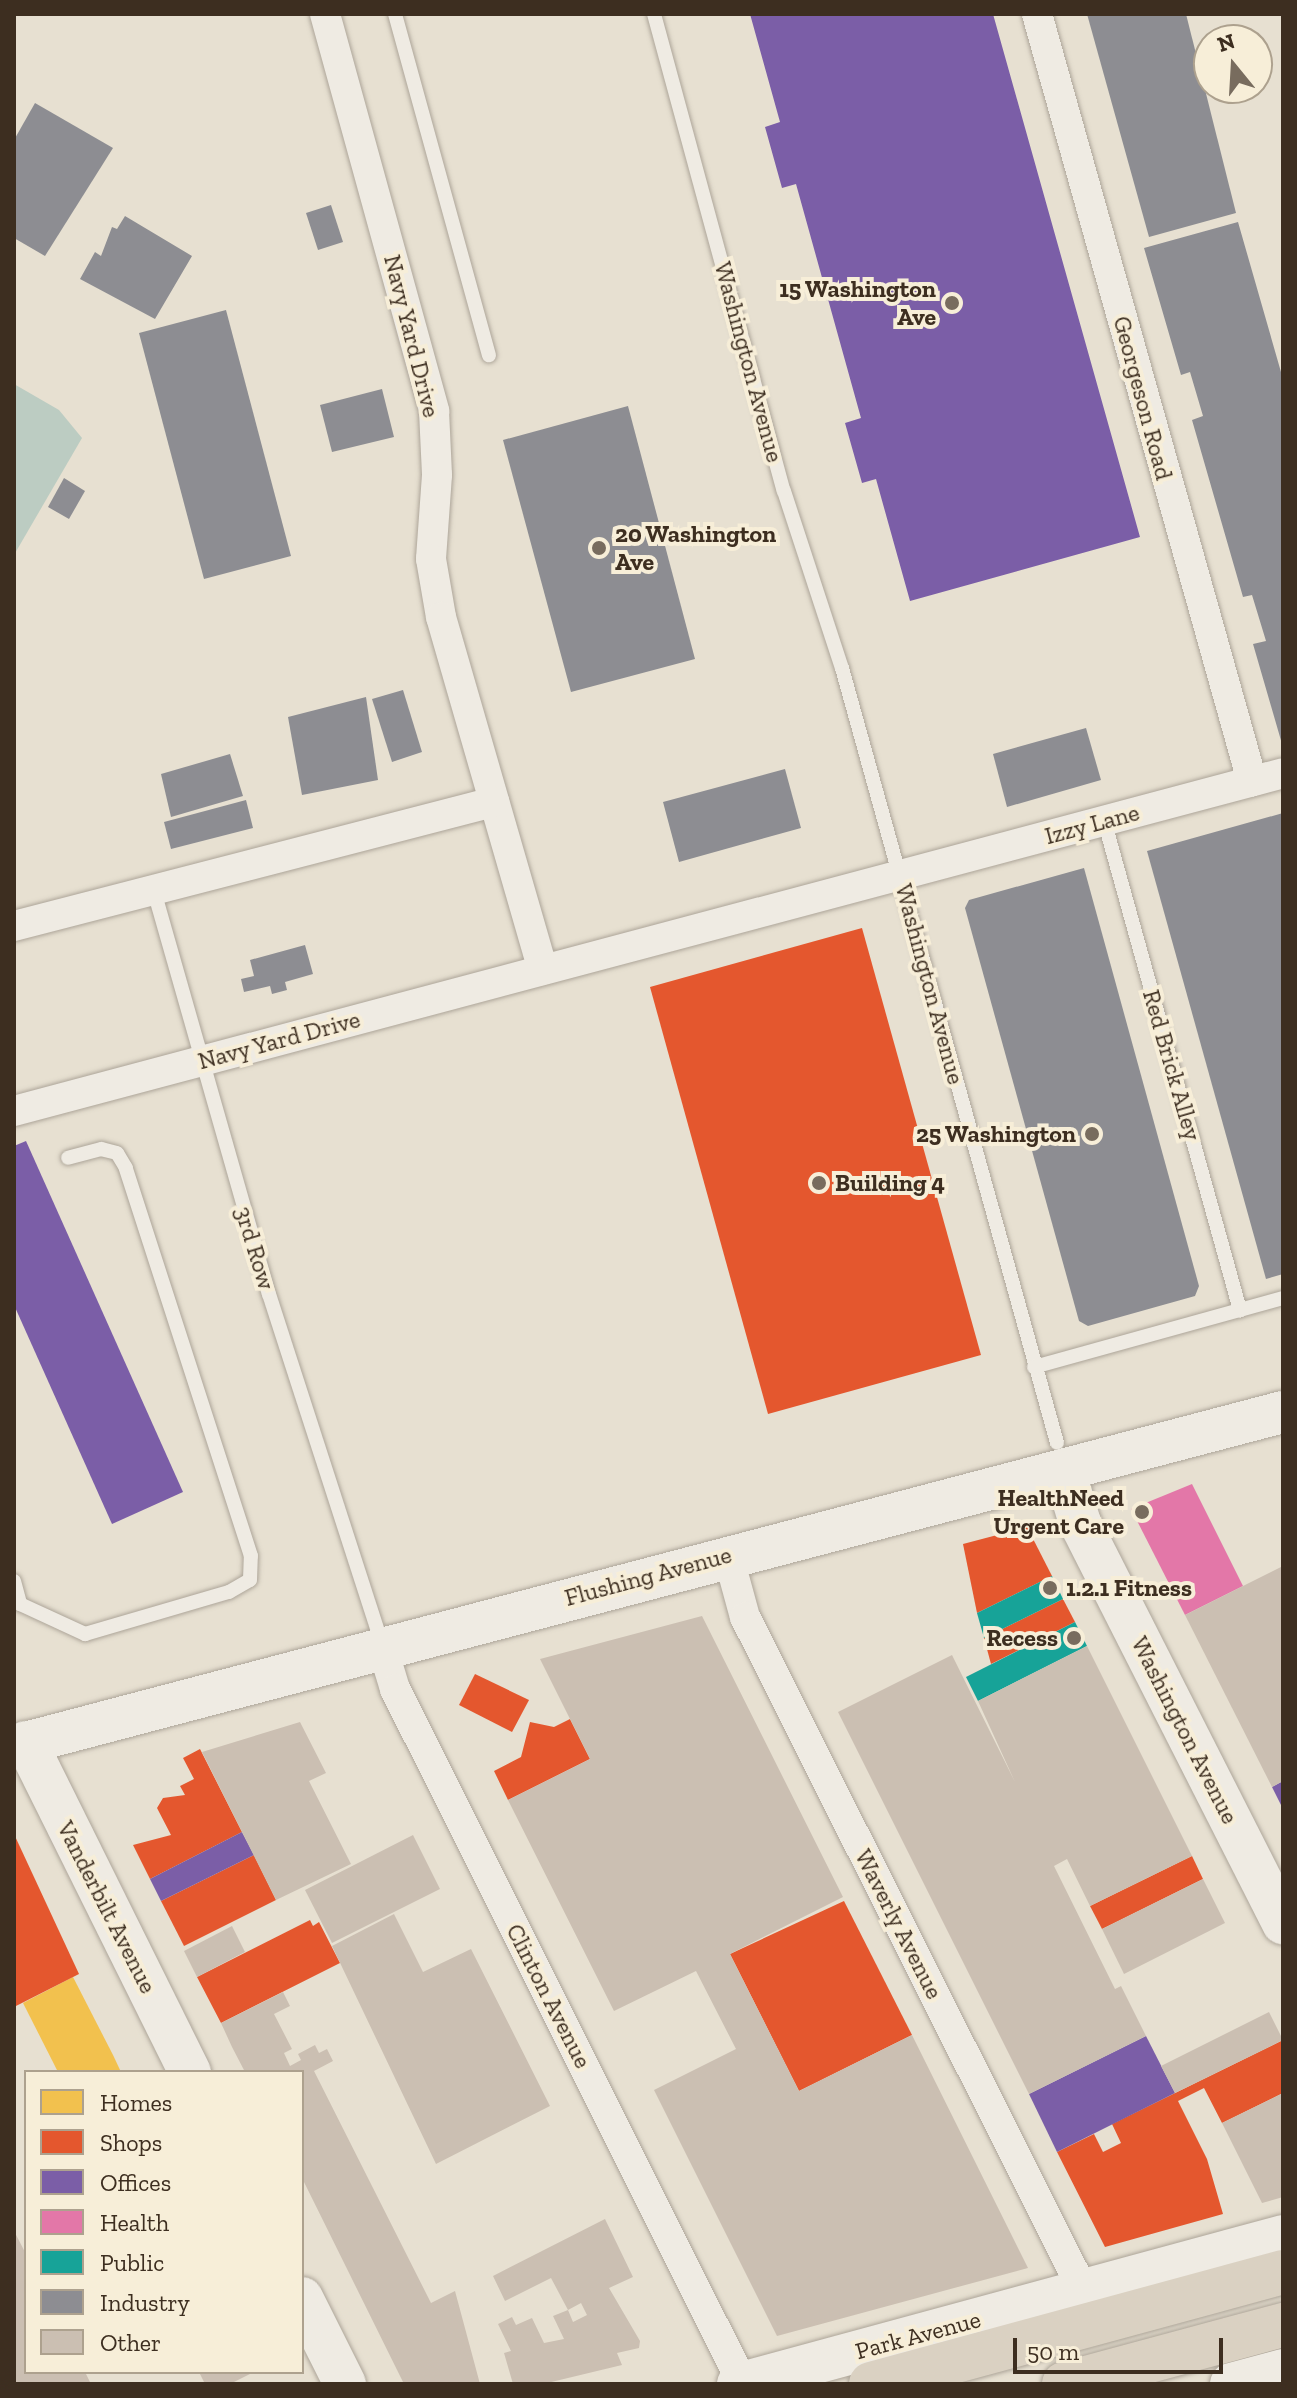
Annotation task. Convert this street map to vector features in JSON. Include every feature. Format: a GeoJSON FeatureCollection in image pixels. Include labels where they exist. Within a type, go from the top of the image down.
{"type":"FeatureCollection","features":[{"type":"Feature","properties":{"kind":"highway"},"geometry":{"type":"LineString","coordinates":[[871,2384],[1283,2272]]}},
{"type":"Feature","properties":{"kind":"highway"},"geometry":{"type":"LineString","coordinates":[[1064,2384],[1283,2325]]}},
{"type":"Feature","properties":{"kind":"main road","name":"Flushing Avenue"},"geometry":{"type":"LineString","coordinates":[[20,1744],[728,1555],[1060,1456],[1283,1412]]}},
{"type":"Feature","properties":{"kind":"main road","name":"Washington Avenue"},"geometry":{"type":"LineString","coordinates":[[1060,1456],[1080,1523],[1283,1923]]}},
{"type":"Feature","properties":{"kind":"main road","name":"Vanderbilt Avenue"},"geometry":{"type":"LineString","coordinates":[[20,1744],[189,2070]]}},
{"type":"Feature","properties":{"kind":"main road","name":"Park Avenue"},"geometry":{"type":"LineString","coordinates":[[741,2384],[1283,2236]]}},
{"type":"Feature","properties":{"kind":"main road"},"geometry":{"type":"LineString","coordinates":[[304,2302],[345,2384]]}},
{"type":"Feature","properties":{"kind":"main road"},"geometry":{"type":"LineString","coordinates":[[1231,2384],[1283,2370]]}},
{"type":"Feature","properties":{"kind":"street","name":"Navy Yard Drive"},"geometry":{"type":"LineString","coordinates":[[325,14],[434,411],[434,588],[543,970]]}},
{"type":"Feature","properties":{"kind":"street","name":"Georgeson Road"},"geometry":{"type":"LineString","coordinates":[[1037,14],[1252,781]]}},
{"type":"Feature","properties":{"kind":"street","name":"Izzy Lane"},"geometry":{"type":"LineString","coordinates":[[901,875],[1283,773]]}},
{"type":"Feature","properties":{"kind":"street"},"geometry":{"type":"LineString","coordinates":[[14,926],[494,802]]}},
{"type":"Feature","properties":{"kind":"street","name":"Navy Yard Drive"},"geometry":{"type":"LineString","coordinates":[[14,1111],[901,875]]}},
{"type":"Feature","properties":{"kind":"street","name":"Waverly Avenue"},"geometry":{"type":"LineString","coordinates":[[728,1555],[745,1617],[1083,2290]]}},
{"type":"Feature","properties":{"kind":"street","name":"Clinton Avenue"},"geometry":{"type":"LineString","coordinates":[[382,1646],[395,1689],[741,2384]]}},
{"type":"Feature","properties":{"kind":"lane"},"geometry":{"type":"LineString","coordinates":[[395,14],[489,355]]}},
{"type":"Feature","properties":{"kind":"lane","name":"Washington Avenue"},"geometry":{"type":"LineString","coordinates":[[654,14],[784,491],[842,668],[901,875],[1060,1456]]}},
{"type":"Feature","properties":{"kind":"lane","name":"Red Brick Alley"},"geometry":{"type":"LineString","coordinates":[[1104,820],[1240,1310]]}},
{"type":"Feature","properties":{"kind":"lane","name":"3rd Row"},"geometry":{"type":"LineString","coordinates":[[154,891],[200,1062],[369,1602]]}},
{"type":"Feature","properties":{"kind":"lane"},"geometry":{"type":"LineString","coordinates":[[14,1581],[20,1604],[85,1634],[229,1592],[250,1580],[251,1556],[126,1168],[117,1153],[101,1149],[68,1158]]}},
{"type":"Feature","properties":{"kind":"lane"},"geometry":{"type":"LineString","coordinates":[[1034,1367],[1283,1298]]}},
{"type":"Feature","properties":{"kind":"lane","name":"Clinton Avenue"},"geometry":{"type":"LineString","coordinates":[[369,1602],[382,1646]]}},
{"type":"Feature","properties":{"kind":"shaded area"},"geometry":{"type":"Polygon","coordinates":[[[14,384],[59,410],[82,438],[14,555],[14,384]]]}},
{"type":"Feature","properties":{"kind":"building: Homes"},"geometry":{"type":"Polygon","coordinates":[[[73,1977],[120,2070],[57,2070],[23,2003],[73,1977]]]}},
{"type":"Feature","properties":{"kind":"building: Shops","name":"Building 4"},"geometry":{"type":"Polygon","coordinates":[[[862,928],[981,1355],[768,1414],[650,987],[862,928]]]}},
{"type":"Feature","properties":{"kind":"building: Shops"},"geometry":{"type":"Polygon","coordinates":[[[1027,1527],[1052,1576],[977,1613],[963,1544],[1027,1527]]]}},
{"type":"Feature","properties":{"kind":"building: Shops"},"geometry":{"type":"Polygon","coordinates":[[[1063,1599],[1075,1622],[991,1664],[984,1638],[1063,1599]]]}},
{"type":"Feature","properties":{"kind":"building: Shops"},"geometry":{"type":"Polygon","coordinates":[[[475,1674],[529,1700],[512,1732],[459,1705],[475,1674]]]}},
{"type":"Feature","properties":{"kind":"building: Shops"},"geometry":{"type":"Polygon","coordinates":[[[570,1719],[590,1759],[508,1800],[494,1771],[521,1757],[530,1722],[554,1727],[570,1719]]]}},
{"type":"Feature","properties":{"kind":"building: Shops"},"geometry":{"type":"Polygon","coordinates":[[[200,1749],[242,1832],[150,1879],[133,1845],[171,1835],[157,1808],[163,1798],[185,1795],[180,1786],[194,1779],[183,1758],[200,1749]]]}},
{"type":"Feature","properties":{"kind":"building: Shops"},"geometry":{"type":"Polygon","coordinates":[[[14,1834],[79,1974],[14,2007],[14,1834]]]}},
{"type":"Feature","properties":{"kind":"building: Shops"},"geometry":{"type":"Polygon","coordinates":[[[254,1855],[276,1900],[184,1946],[161,1901],[254,1855]]]}},
{"type":"Feature","properties":{"kind":"building: Shops"},"geometry":{"type":"Polygon","coordinates":[[[1192,1856],[1203,1879],[1102,1929],[1090,1906],[1192,1856]]]}},
{"type":"Feature","properties":{"kind":"building: Shops"},"geometry":{"type":"Polygon","coordinates":[[[844,1901],[912,2035],[799,2091],[730,1954],[844,1901]]]}},
{"type":"Feature","properties":{"kind":"building: Shops"},"geometry":{"type":"Polygon","coordinates":[[[310,1920],[313,1926],[319,1922],[340,1963],[221,2023],[197,1977],[310,1920]]]}},
{"type":"Feature","properties":{"kind":"building: Shops"},"geometry":{"type":"Polygon","coordinates":[[[1283,2040],[1283,2093],[1222,2123],[1204,2088],[1178,2101],[1207,2159],[1223,2214],[1105,2247],[1057,2152],[1094,2134],[1103,2152],[1121,2143],[1112,2124],[1283,2040]]]}},
{"type":"Feature","properties":{"kind":"building: Offices","name":"15 Washington Ave"},"geometry":{"type":"Polygon","coordinates":[[[750,14],[993,14],[1140,537],[910,601],[876,479],[862,483],[845,423],[861,418],[796,184],[782,188],[765,127],[780,122],[750,14]]]}},
{"type":"Feature","properties":{"kind":"building: Offices"},"geometry":{"type":"Polygon","coordinates":[[[26,1141],[183,1492],[112,1524],[14,1305],[14,1146],[26,1141]]]}},
{"type":"Feature","properties":{"kind":"building: Offices"},"geometry":{"type":"Polygon","coordinates":[[[1283,1781],[1283,1809],[1272,1787],[1283,1781]]]}},
{"type":"Feature","properties":{"kind":"building: Offices"},"geometry":{"type":"Polygon","coordinates":[[[242,1832],[254,1855],[161,1901],[150,1879],[242,1832]]]}},
{"type":"Feature","properties":{"kind":"building: Offices"},"geometry":{"type":"Polygon","coordinates":[[[1146,2036],[1175,2093],[1057,2152],[1029,2094],[1146,2036]]]}},
{"type":"Feature","properties":{"kind":"building: Health"},"geometry":{"type":"Polygon","coordinates":[[[1192,1484],[1243,1586],[1185,1615],[1131,1509],[1192,1484]]]}},
{"type":"Feature","properties":{"kind":"building: Public"},"geometry":{"type":"Polygon","coordinates":[[[1052,1576],[1063,1599],[984,1638],[977,1613],[1052,1576]]]}},
{"type":"Feature","properties":{"kind":"building: Public"},"geometry":{"type":"Polygon","coordinates":[[[1075,1622],[1087,1646],[978,1701],[966,1677],[1075,1622]]]}},
{"type":"Feature","properties":{"kind":"building: Industry"},"geometry":{"type":"Polygon","coordinates":[[[1087,14],[1186,14],[1193,42],[1193,104],[1209,104],[1236,213],[1149,237],[1087,14]]]}},
{"type":"Feature","properties":{"kind":"building: Industry"},"geometry":{"type":"Polygon","coordinates":[[[35,103],[113,148],[45,256],[14,238],[14,140],[35,103]]]}},
{"type":"Feature","properties":{"kind":"building: Industry"},"geometry":{"type":"Polygon","coordinates":[[[331,205],[343,242],[318,250],[306,213],[331,205]]]}},
{"type":"Feature","properties":{"kind":"building: Industry"},"geometry":{"type":"Polygon","coordinates":[[[125,216],[192,256],[155,319],[80,279],[95,252],[101,256],[112,227],[117,229],[125,216]]]}},
{"type":"Feature","properties":{"kind":"building: Industry"},"geometry":{"type":"Polygon","coordinates":[[[1238,222],[1283,379],[1282,744],[1253,644],[1266,641],[1252,595],[1243,597],[1192,420],[1203,416],[1190,372],[1181,375],[1144,248],[1238,222]]]}},
{"type":"Feature","properties":{"kind":"building: Industry"},"geometry":{"type":"Polygon","coordinates":[[[226,310],[291,556],[204,579],[139,333],[226,310]]]}},
{"type":"Feature","properties":{"kind":"building: Industry"},"geometry":{"type":"Polygon","coordinates":[[[382,389],[394,437],[332,452],[320,405],[382,389]]]}},
{"type":"Feature","properties":{"kind":"building: Industry","name":"20 Washington Ave"},"geometry":{"type":"Polygon","coordinates":[[[628,406],[695,659],[571,692],[503,440],[628,406]]]}},
{"type":"Feature","properties":{"kind":"building: Industry"},"geometry":{"type":"Polygon","coordinates":[[[64,478],[85,491],[69,519],[48,507],[64,478]]]}},
{"type":"Feature","properties":{"kind":"building: Industry"},"geometry":{"type":"Polygon","coordinates":[[[403,690],[422,752],[392,762],[372,699],[403,690]]]}},
{"type":"Feature","properties":{"kind":"building: Industry"},"geometry":{"type":"Polygon","coordinates":[[[366,697],[378,780],[302,795],[288,717],[366,697]]]}},
{"type":"Feature","properties":{"kind":"building: Industry"},"geometry":{"type":"Polygon","coordinates":[[[1086,728],[1101,780],[1007,807],[993,754],[1086,728]]]}},
{"type":"Feature","properties":{"kind":"building: Industry"},"geometry":{"type":"Polygon","coordinates":[[[230,754],[243,796],[171,817],[161,774],[230,754]]]}},
{"type":"Feature","properties":{"kind":"building: Industry"},"geometry":{"type":"Polygon","coordinates":[[[785,769],[801,828],[679,862],[663,802],[785,769]]]}},
{"type":"Feature","properties":{"kind":"building: Industry"},"geometry":{"type":"Polygon","coordinates":[[[246,800],[253,828],[171,849],[164,822],[246,800]]]}},
{"type":"Feature","properties":{"kind":"building: Industry"},"geometry":{"type":"Polygon","coordinates":[[[1283,813],[1283,1274],[1266,1279],[1147,851],[1283,813]]]}},
{"type":"Feature","properties":{"kind":"building: Industry","name":"25 Washington"},"geometry":{"type":"Polygon","coordinates":[[[1084,868],[1199,1286],[1195,1296],[1088,1326],[1079,1321],[965,908],[969,900],[1084,868]]]}},
{"type":"Feature","properties":{"kind":"building: Industry"},"geometry":{"type":"Polygon","coordinates":[[[305,945],[313,974],[285,982],[287,990],[272,994],[270,986],[244,992],[241,979],[254,976],[250,960],[305,945]]]}},
{"type":"Feature","properties":{"kind":"building: Other"},"geometry":{"type":"Polygon","coordinates":[[[1283,1566],[1283,1781],[1272,1787],[1185,1615],[1283,1566]]]}},
{"type":"Feature","properties":{"kind":"building: Other"},"geometry":{"type":"Polygon","coordinates":[[[702,1616],[843,1897],[730,1954],[799,2091],[912,2035],[1028,2268],[777,2336],[654,2090],[736,2049],[696,1971],[614,2011],[508,1800],[590,1759],[540,1659],[702,1616]]]}},
{"type":"Feature","properties":{"kind":"building: Other"},"geometry":{"type":"Polygon","coordinates":[[[1087,1646],[1192,1856],[1090,1906],[1067,1859],[1054,1866],[1115,1989],[1121,1986],[1146,2036],[1029,2094],[838,1712],[952,1655],[1015,1782],[978,1701],[1087,1646]]]}},
{"type":"Feature","properties":{"kind":"building: Other"},"geometry":{"type":"Polygon","coordinates":[[[300,1722],[326,1773],[309,1781],[351,1864],[276,1900],[202,1752],[300,1722]]]}},
{"type":"Feature","properties":{"kind":"building: Other"},"geometry":{"type":"Polygon","coordinates":[[[413,1835],[440,1889],[332,1943],[305,1890],[413,1835]]]}},
{"type":"Feature","properties":{"kind":"building: Other"},"geometry":{"type":"Polygon","coordinates":[[[1203,1879],[1225,1923],[1124,1974],[1102,1929],[1203,1879]]]}},
{"type":"Feature","properties":{"kind":"building: Other"},"geometry":{"type":"Polygon","coordinates":[[[394,1914],[423,1972],[471,1949],[550,2106],[436,2164],[332,1946],[394,1914]]]}},
{"type":"Feature","properties":{"kind":"building: Other"},"geometry":{"type":"Polygon","coordinates":[[[232,1926],[245,1952],[197,1977],[184,1951],[232,1926]]]}},
{"type":"Feature","properties":{"kind":"building: Other"},"geometry":{"type":"Polygon","coordinates":[[[283,1992],[290,2006],[274,2014],[292,2049],[284,2053],[290,2066],[301,2060],[298,2054],[315,2045],[319,2053],[327,2049],[333,2061],[314,2071],[431,2303],[455,2291],[480,2384],[404,2384],[304,2182],[304,2070],[244,2070],[221,2023],[283,1992]]]}},
{"type":"Feature","properties":{"kind":"building: Other"},"geometry":{"type":"Polygon","coordinates":[[[1269,2012],[1283,2040],[1175,2093],[1161,2066],[1269,2012]]]}},
{"type":"Feature","properties":{"kind":"building: Other"},"geometry":{"type":"Polygon","coordinates":[[[1283,2093],[1283,2197],[1262,2203],[1222,2123],[1283,2093]]]}},
{"type":"Feature","properties":{"kind":"building: Other"},"geometry":{"type":"Polygon","coordinates":[[[605,2219],[633,2277],[609,2288],[640,2341],[639,2348],[617,2353],[622,2365],[543,2384],[513,2384],[504,2353],[511,2351],[498,2324],[512,2317],[516,2325],[532,2318],[544,2343],[564,2339],[553,2316],[568,2310],[551,2278],[505,2301],[493,2276],[605,2219]],[[581,2303],[568,2310],[573,2322],[587,2315],[581,2303]]]}},
{"type":"Feature","properties":{"kind":"building: Other"},"geometry":{"type":"Polygon","coordinates":[[[14,2231],[24,2250],[24,2374],[86,2374],[91,2384],[14,2384],[14,2231]]]}},
{"type":"Feature","properties":{"kind":"building: Other"},"geometry":{"type":"Polygon","coordinates":[[[200,2374],[250,2374],[230,2384],[205,2384],[200,2374]]]}},
{"type":"Feature","properties":{"kind":"place","name":"15 Washington Ave"},"geometry":{"type":"Point","coordinates":[952,303]}},
{"type":"Feature","properties":{"kind":"place","name":"20 Washington Ave"},"geometry":{"type":"Point","coordinates":[599,548]}},
{"type":"Feature","properties":{"kind":"place","name":"25 Washington"},"geometry":{"type":"Point","coordinates":[1092,1134]}},
{"type":"Feature","properties":{"kind":"place","name":"Building 4"},"geometry":{"type":"Point","coordinates":[819,1183]}},
{"type":"Feature","properties":{"kind":"place","name":"HealthNeed Urgent Care"},"geometry":{"type":"Point","coordinates":[1142,1512]}},
{"type":"Feature","properties":{"kind":"place","name":"1.2.1 Fitness"},"geometry":{"type":"Point","coordinates":[1050,1588]}},
{"type":"Feature","properties":{"kind":"place","name":"Recess"},"geometry":{"type":"Point","coordinates":[1074,1638]}}]}
